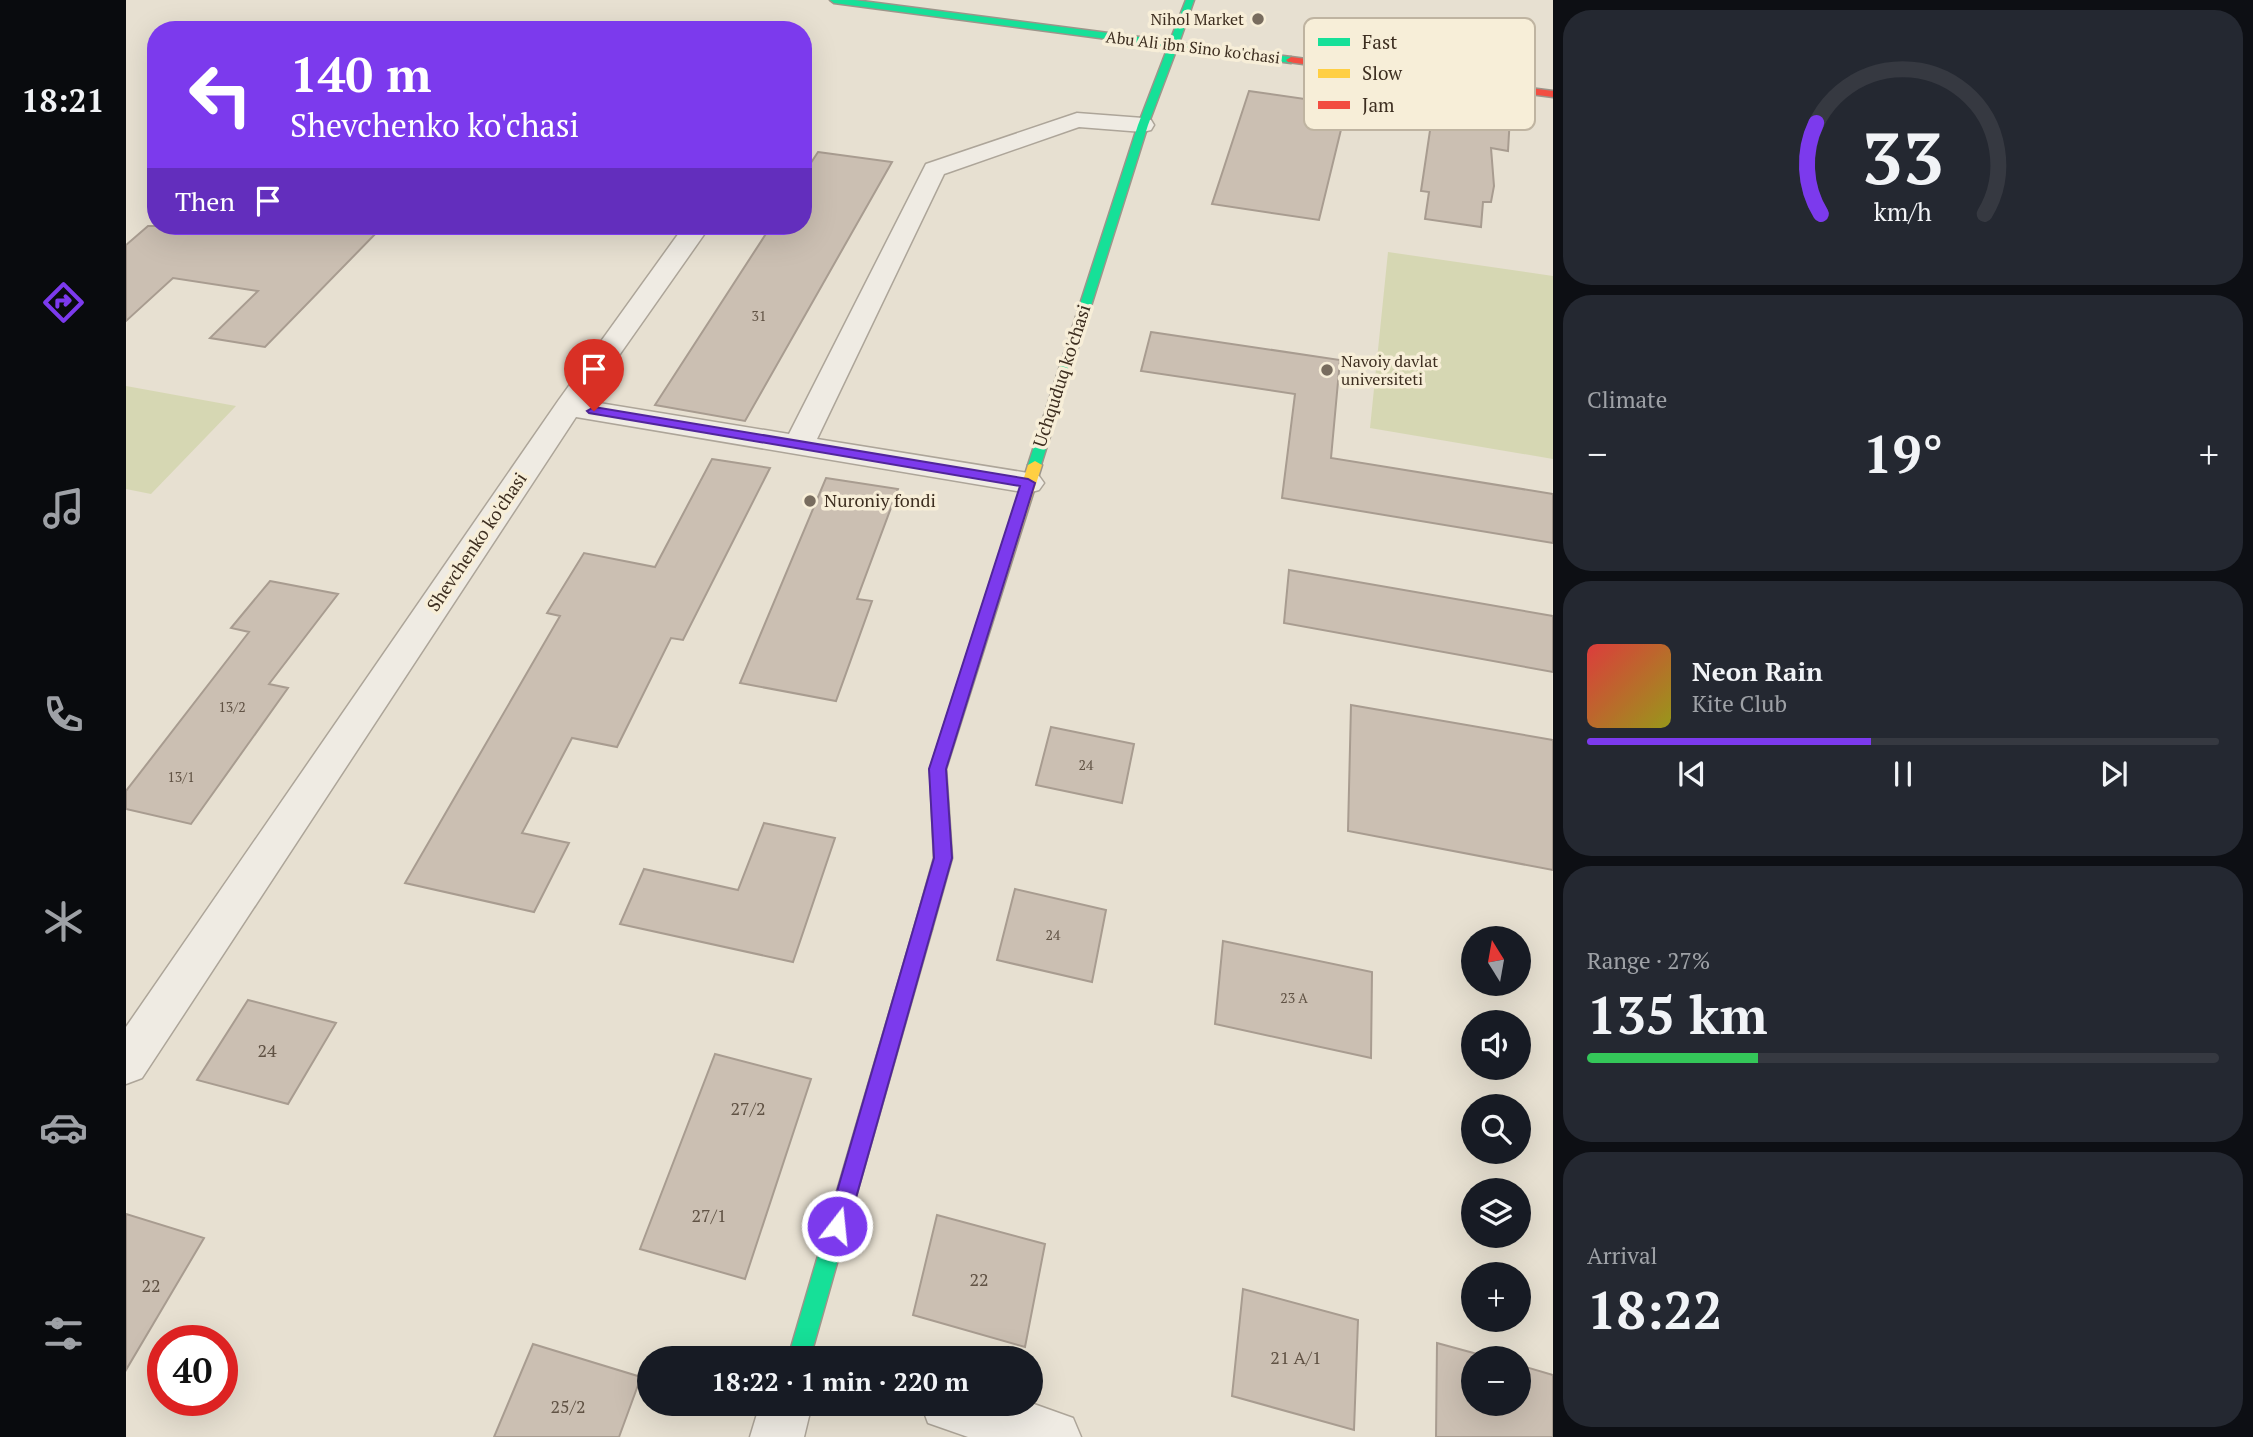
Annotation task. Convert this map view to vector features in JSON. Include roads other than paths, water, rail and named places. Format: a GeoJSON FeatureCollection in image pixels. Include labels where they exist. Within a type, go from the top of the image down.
{"type":"FeatureCollection","features":[{"type":"Feature","properties":{"kind":"street","name":"Abu Ali ibn Sino ko'chasi"},"geometry":{"type":"LineString","coordinates":[[834,0],[1304,56]]}},
{"type":"Feature","properties":{"kind":"street","name":"Abu Ali ibn Sino ko'chasi"},"geometry":{"type":"LineString","coordinates":[[908,0],[1176,40]]}},
{"type":"Feature","properties":{"kind":"street","name":"Uchquduq ko'chasi"},"geometry":{"type":"LineString","coordinates":[[803,1346],[943,858],[938,769],[1143,125],[1190,0]]}},
{"type":"Feature","properties":{"kind":"street"},"geometry":{"type":"LineString","coordinates":[[800,443],[934,169],[1077,120],[1143,125]]}},
{"type":"Feature","properties":{"kind":"street","name":"Shevchenko ko'chasi"},"geometry":{"type":"LineString","coordinates":[[126,1064],[568,407],[691,235]]}},
{"type":"Feature","properties":{"kind":"street"},"geometry":{"type":"LineString","coordinates":[[568,407],[800,443],[1028,483]]}},
{"type":"Feature","properties":{"kind":"street"},"geometry":{"type":"LineString","coordinates":[[777,1437],[783,1416]]}},
{"type":"Feature","properties":{"kind":"street"},"geometry":{"type":"LineString","coordinates":[[986,1416],[1054,1437]]}},
{"type":"Feature","properties":{"kind":"place","name":"Nihol Market"},"geometry":{"type":"Point","coordinates":[1258,19]}},
{"type":"Feature","properties":{"kind":"place","name":"Navoiy davlat universiteti"},"geometry":{"type":"Point","coordinates":[1327,370]}},
{"type":"Feature","properties":{"kind":"place","name":"Nuroniy fondi"},"geometry":{"type":"Point","coordinates":[810,501]}}]}
